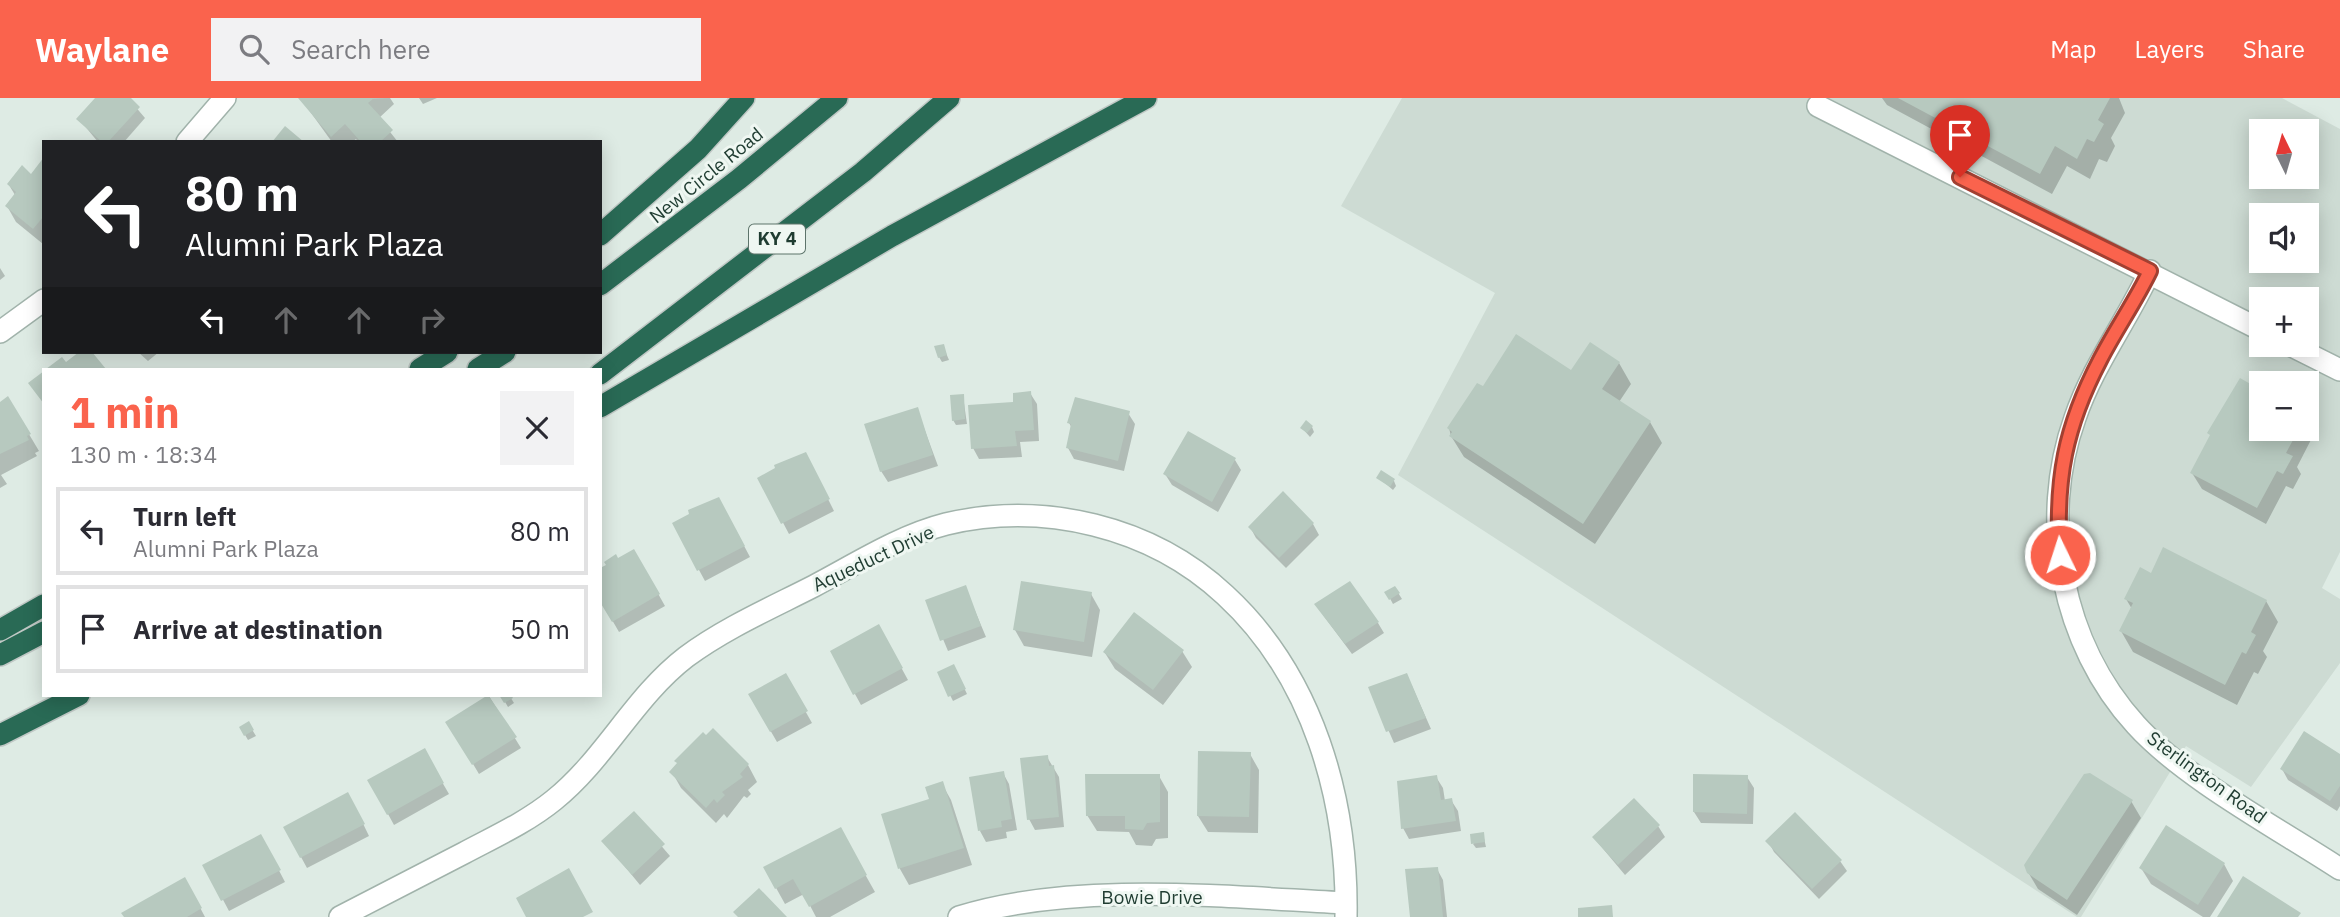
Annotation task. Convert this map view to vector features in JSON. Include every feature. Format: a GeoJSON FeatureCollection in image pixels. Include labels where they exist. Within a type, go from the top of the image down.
{"type":"FeatureCollection","features":[{"type":"Feature","properties":{"kind":"highway"},"geometry":{"type":"LineString","coordinates":[[671,174],[727,98]]}},
{"type":"Feature","properties":{"kind":"highway"},"geometry":{"type":"LineString","coordinates":[[602,232],[671,174],[744,98]]}},
{"type":"Feature","properties":{"kind":"highway","name":"New Circle Road"},"geometry":{"type":"LineString","coordinates":[[602,283],[729,187],[837,98]]}},
{"type":"Feature","properties":{"kind":"highway","name":"KY 4"},"geometry":{"type":"LineString","coordinates":[[602,372],[863,173],[949,98]]}},
{"type":"Feature","properties":{"kind":"highway"},"geometry":{"type":"LineString","coordinates":[[602,406],[892,236],[1146,98]]}},
{"type":"Feature","properties":{"kind":"highway"},"geometry":{"type":"LineString","coordinates":[[422,368],[444,354]]}},
{"type":"Feature","properties":{"kind":"highway"},"geometry":{"type":"LineString","coordinates":[[480,368],[502,354]]}},
{"type":"Feature","properties":{"kind":"highway"},"geometry":{"type":"LineString","coordinates":[[0,630],[42,606]]}},
{"type":"Feature","properties":{"kind":"highway"},"geometry":{"type":"LineString","coordinates":[[0,655],[42,633]]}},
{"type":"Feature","properties":{"kind":"highway"},"geometry":{"type":"LineString","coordinates":[[0,735],[75,697]]}},
{"type":"Feature","properties":{"kind":"street"},"geometry":{"type":"LineString","coordinates":[[189,140],[225,98]]}},
{"type":"Feature","properties":{"kind":"street"},"geometry":{"type":"LineString","coordinates":[[1818,106],[2150,271],[2249,324]]}},
{"type":"Feature","properties":{"kind":"street","name":"Sterlington Road"},"geometry":{"type":"LineString","coordinates":[[2150,271],[2136,301],[2099,361],[2075,417],[2062,462],[2057,509],[2060,555],[2069,604],[2087,654],[2137,725],[2209,783],[2340,869]]}},
{"type":"Feature","properties":{"kind":"street"},"geometry":{"type":"LineString","coordinates":[[0,331],[42,301]]}},
{"type":"Feature","properties":{"kind":"street"},"geometry":{"type":"LineString","coordinates":[[2314,357],[2340,370]]}},
{"type":"Feature","properties":{"kind":"street","name":"Aqueduct Drive"},"geometry":{"type":"LineString","coordinates":[[340,917],[501,834],[552,802],[578,778],[659,681],[687,657],[731,629],[907,538],[945,525],[1026,515],[1063,518],[1136,538],[1180,561],[1217,587],[1250,618],[1281,661],[1323,750],[1336,798],[1346,855],[1346,910]]}},
{"type":"Feature","properties":{"kind":"street","name":"Bowie Drive"},"geometry":{"type":"LineString","coordinates":[[959,917],[1065,898],[1221,897],[1346,910]]}},
{"type":"Feature","properties":{"kind":"shaded area"},"geometry":{"type":"Polygon","coordinates":[[[1402,98],[2282,98],[2340,129],[2340,552],[2322,588],[2340,599],[2340,663],[2251,787],[2186,746],[2081,917],[2077,917],[1398,475],[1495,293],[1341,206],[1402,98]]]}},
{"type":"Feature","properties":{"kind":"building"},"geometry":{"type":"Polygon","coordinates":[[[95,98],[131,98],[140,107],[110,140],[100,140],[76,119],[95,98]]]}},
{"type":"Feature","properties":{"kind":"building"},"geometry":{"type":"Polygon","coordinates":[[[298,98],[374,98],[368,103],[393,130],[382,140],[359,140],[345,124],[331,137],[298,98]]]}},
{"type":"Feature","properties":{"kind":"building"},"geometry":{"type":"Polygon","coordinates":[[[1898,98],[2110,98],[2098,120],[2104,124],[2094,142],[2087,139],[2077,159],[2055,146],[2040,174],[1898,98]]]}},
{"type":"Feature","properties":{"kind":"building"},"geometry":{"type":"Polygon","coordinates":[[[285,126],[302,140],[274,140],[285,126]]]}},
{"type":"Feature","properties":{"kind":"building"},"geometry":{"type":"Polygon","coordinates":[[[42,160],[42,218],[33,229],[5,206],[16,192],[7,184],[22,165],[31,174],[42,160]]]}},
{"type":"Feature","properties":{"kind":"building"},"geometry":{"type":"Polygon","coordinates":[[[1516,334],[1571,370],[1590,342],[1620,362],[1602,389],[1651,421],[1583,524],[1449,436],[1452,432],[1447,428],[1477,383],[1483,386],[1516,334]]]}},
{"type":"Feature","properties":{"kind":"building"},"geometry":{"type":"Polygon","coordinates":[[[944,344],[947,355],[938,358],[934,346],[944,344]]]}},
{"type":"Feature","properties":{"kind":"building"},"geometry":{"type":"Polygon","coordinates":[[[76,354],[94,354],[105,368],[47,368],[62,357],[66,362],[76,354]]]}},
{"type":"Feature","properties":{"kind":"building"},"geometry":{"type":"Polygon","coordinates":[[[42,372],[42,401],[28,383],[42,372]]]}},
{"type":"Feature","properties":{"kind":"building"},"geometry":{"type":"Polygon","coordinates":[[[2240,378],[2249,383],[2249,441],[2292,441],[2286,453],[2293,456],[2283,474],[2277,471],[2257,508],[2190,473],[2210,435],[2207,433],[2240,378]]]}},
{"type":"Feature","properties":{"kind":"building"},"geometry":{"type":"Polygon","coordinates":[[[1031,391],[1034,430],[1015,431],[1017,446],[971,449],[968,405],[1013,402],[1013,393],[1031,391]]]}},
{"type":"Feature","properties":{"kind":"building"},"geometry":{"type":"Polygon","coordinates":[[[964,394],[965,419],[952,421],[950,395],[964,394]]]}},
{"type":"Feature","properties":{"kind":"building"},"geometry":{"type":"Polygon","coordinates":[[[8,396],[31,434],[27,436],[29,440],[0,454],[0,402],[8,396]]]}},
{"type":"Feature","properties":{"kind":"building"},"geometry":{"type":"Polygon","coordinates":[[[1075,397],[1130,411],[1118,461],[1066,448],[1071,424],[1067,423],[1075,397]]]}},
{"type":"Feature","properties":{"kind":"building"},"geometry":{"type":"Polygon","coordinates":[[[918,407],[933,455],[880,472],[864,424],[918,407]]]}},
{"type":"Feature","properties":{"kind":"building"},"geometry":{"type":"Polygon","coordinates":[[[1306,420],[1313,426],[1307,433],[1300,428],[1306,420]]]}},
{"type":"Feature","properties":{"kind":"building"},"geometry":{"type":"Polygon","coordinates":[[[1188,431],[1236,458],[1212,502],[1163,474],[1188,431]]]}},
{"type":"Feature","properties":{"kind":"building"},"geometry":{"type":"Polygon","coordinates":[[[806,452],[830,499],[781,524],[757,478],[775,468],[774,465],[806,452]]]}},
{"type":"Feature","properties":{"kind":"building"},"geometry":{"type":"Polygon","coordinates":[[[1381,470],[1395,479],[1390,487],[1376,478],[1381,470]]]}},
{"type":"Feature","properties":{"kind":"building"},"geometry":{"type":"Polygon","coordinates":[[[1283,491],[1314,523],[1279,558],[1248,527],[1283,491]]]}},
{"type":"Feature","properties":{"kind":"building"},"geometry":{"type":"Polygon","coordinates":[[[719,497],[745,546],[697,571],[672,523],[689,514],[688,510],[719,497]]]}},
{"type":"Feature","properties":{"kind":"building"},"geometry":{"type":"Polygon","coordinates":[[[2163,547],[2267,600],[2251,632],[2256,635],[2246,654],[2242,652],[2225,685],[2119,631],[2133,603],[2124,599],[2140,567],[2151,573],[2163,547]]]}},
{"type":"Feature","properties":{"kind":"building"},"geometry":{"type":"Polygon","coordinates":[[[634,549],[660,594],[612,622],[602,605],[602,567],[606,565],[604,562],[616,554],[618,558],[634,549]]]}},
{"type":"Feature","properties":{"kind":"building"},"geometry":{"type":"Polygon","coordinates":[[[1021,581],[1092,592],[1084,642],[1013,630],[1021,581]]]}},
{"type":"Feature","properties":{"kind":"building"},"geometry":{"type":"Polygon","coordinates":[[[1350,581],[1379,622],[1345,644],[1314,604],[1350,581]]]}},
{"type":"Feature","properties":{"kind":"building"},"geometry":{"type":"Polygon","coordinates":[[[966,585],[981,626],[940,641],[925,600],[966,585]]]}},
{"type":"Feature","properties":{"kind":"building"},"geometry":{"type":"Polygon","coordinates":[[[1395,586],[1400,593],[1389,600],[1384,592],[1395,586]]]}},
{"type":"Feature","properties":{"kind":"building"},"geometry":{"type":"Polygon","coordinates":[[[1134,612],[1184,650],[1153,690],[1103,652],[1134,612]]]}},
{"type":"Feature","properties":{"kind":"building"},"geometry":{"type":"Polygon","coordinates":[[[879,624],[903,668],[853,695],[830,651],[879,624]]]}},
{"type":"Feature","properties":{"kind":"building"},"geometry":{"type":"Polygon","coordinates":[[[954,664],[966,689],[948,697],[937,672],[954,664]]]}},
{"type":"Feature","properties":{"kind":"building"},"geometry":{"type":"Polygon","coordinates":[[[786,673],[808,711],[770,732],[748,694],[786,673]]]}},
{"type":"Feature","properties":{"kind":"building"},"geometry":{"type":"Polygon","coordinates":[[[1407,673],[1426,718],[1386,732],[1368,687],[1407,673]]]}},
{"type":"Feature","properties":{"kind":"building"},"geometry":{"type":"Polygon","coordinates":[[[485,697],[489,697],[517,737],[472,765],[445,722],[485,697]]]}},
{"type":"Feature","properties":{"kind":"building"},"geometry":{"type":"Polygon","coordinates":[[[500,697],[513,698],[504,703],[500,697]]]}},
{"type":"Feature","properties":{"kind":"building"},"geometry":{"type":"Polygon","coordinates":[[[249,721],[254,730],[244,736],[239,727],[249,721]]]}},
{"type":"Feature","properties":{"kind":"building"},"geometry":{"type":"Polygon","coordinates":[[[713,728],[749,764],[740,774],[743,777],[722,792],[725,795],[717,803],[714,799],[706,808],[669,772],[677,763],[674,761],[703,732],[706,735],[713,728]]]}},
{"type":"Feature","properties":{"kind":"building"},"geometry":{"type":"Polygon","coordinates":[[[2304,731],[2340,754],[2340,786],[2330,801],[2280,769],[2304,731]]]}},
{"type":"Feature","properties":{"kind":"building"},"geometry":{"type":"Polygon","coordinates":[[[425,748],[444,783],[387,815],[367,780],[425,748]]]}},
{"type":"Feature","properties":{"kind":"building"},"geometry":{"type":"Polygon","coordinates":[[[1198,751],[1251,752],[1249,817],[1197,816],[1198,751]]]}},
{"type":"Feature","properties":{"kind":"building"},"geometry":{"type":"Polygon","coordinates":[[[1048,755],[1049,766],[1054,765],[1059,817],[1027,820],[1020,758],[1048,755]]]}},
{"type":"Feature","properties":{"kind":"building"},"geometry":{"type":"Polygon","coordinates":[[[1004,771],[1012,819],[1001,821],[1002,827],[978,831],[969,777],[1004,771]]]}},
{"type":"Feature","properties":{"kind":"building"},"geometry":{"type":"Polygon","coordinates":[[[2090,773],[2133,800],[2067,900],[2027,873],[2024,865],[2084,774],[2090,773]]]}},
{"type":"Feature","properties":{"kind":"building"},"geometry":{"type":"Polygon","coordinates":[[[1085,774],[1160,774],[1160,822],[1147,823],[1143,830],[1125,829],[1125,816],[1086,816],[1085,774]]]}},
{"type":"Feature","properties":{"kind":"building"},"geometry":{"type":"Polygon","coordinates":[[[1693,774],[1748,775],[1747,814],[1693,812],[1693,774]]]}},
{"type":"Feature","properties":{"kind":"building"},"geometry":{"type":"Polygon","coordinates":[[[1437,775],[1441,800],[1452,798],[1456,821],[1401,829],[1397,781],[1437,775]]]}},
{"type":"Feature","properties":{"kind":"building"},"geometry":{"type":"Polygon","coordinates":[[[943,781],[964,848],[898,869],[881,814],[929,799],[925,787],[943,781]]]}},
{"type":"Feature","properties":{"kind":"building"},"geometry":{"type":"Polygon","coordinates":[[[348,792],[365,824],[300,858],[283,827],[348,792]]]}},
{"type":"Feature","properties":{"kind":"building"},"geometry":{"type":"Polygon","coordinates":[[[1634,798],[1660,825],[1618,865],[1592,837],[1634,798]]]}},
{"type":"Feature","properties":{"kind":"building"},"geometry":{"type":"Polygon","coordinates":[[[634,811],[665,844],[632,875],[601,841],[634,811]]]}},
{"type":"Feature","properties":{"kind":"building"},"geometry":{"type":"Polygon","coordinates":[[[1795,812],[1842,860],[1812,889],[1765,841],[1795,812]]]}},
{"type":"Feature","properties":{"kind":"building"},"geometry":{"type":"Polygon","coordinates":[[[2166,825],[2225,863],[2198,905],[2139,868],[2166,825]]]}},
{"type":"Feature","properties":{"kind":"building"},"geometry":{"type":"Polygon","coordinates":[[[841,827],[867,875],[809,907],[793,879],[775,889],[763,867],[841,827]]]}},
{"type":"Feature","properties":{"kind":"building"},"geometry":{"type":"Polygon","coordinates":[[[1484,832],[1485,842],[1471,844],[1470,834],[1484,832]]]}},
{"type":"Feature","properties":{"kind":"building"},"geometry":{"type":"Polygon","coordinates":[[[261,834],[281,870],[221,901],[202,865],[261,834]]]}},
{"type":"Feature","properties":{"kind":"building"},"geometry":{"type":"Polygon","coordinates":[[[1438,867],[1443,917],[1410,917],[1405,869],[1438,867]]]}},
{"type":"Feature","properties":{"kind":"building"},"geometry":{"type":"Polygon","coordinates":[[[569,868],[593,912],[583,917],[526,917],[516,898],[569,868]]]}},
{"type":"Feature","properties":{"kind":"building"},"geometry":{"type":"Polygon","coordinates":[[[2243,876],[2301,913],[2298,917],[2217,917],[2243,876]]]}},
{"type":"Feature","properties":{"kind":"building"},"geometry":{"type":"Polygon","coordinates":[[[185,877],[202,908],[187,917],[124,917],[121,913],[185,877]]]}},
{"type":"Feature","properties":{"kind":"building"},"geometry":{"type":"Polygon","coordinates":[[[759,888],[787,917],[738,917],[733,912],[759,888]]]}},
{"type":"Feature","properties":{"kind":"building"},"geometry":{"type":"Polygon","coordinates":[[[1612,905],[1613,917],[1578,917],[1578,908],[1612,905]]]}},
{"type":"Feature","properties":{"kind":"route"},"geometry":{"type":"LineString","coordinates":[[1960,177],[2150,271],[2136,301],[2099,361],[2075,417],[2060,475],[2057,509],[2060,555]]}}]}
